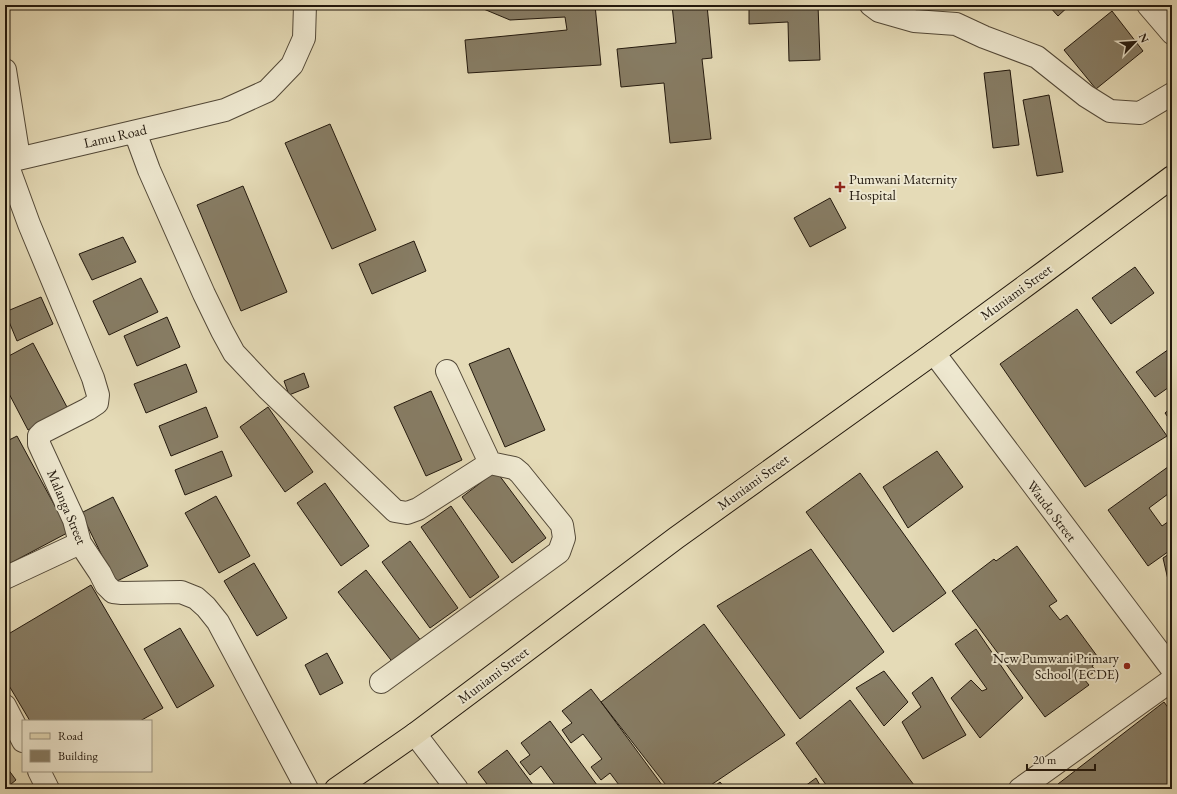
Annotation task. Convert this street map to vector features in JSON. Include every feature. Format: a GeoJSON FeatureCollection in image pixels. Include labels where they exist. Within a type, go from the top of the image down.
{"type":"FeatureCollection","features":[{"type":"Feature","properties":{"kind":"main road","name":"Muniami Street"},"geometry":{"type":"LineString","coordinates":[[336,789],[415,734],[676,538],[934,353],[1172,176]]}},
{"type":"Feature","properties":{"kind":"street","name":"Lamu Road"},"geometry":{"type":"LineString","coordinates":[[10,160],[225,110],[267,91],[292,66],[304,38],[305,5]]}},
{"type":"Feature","properties":{"kind":"street"},"geometry":{"type":"LineString","coordinates":[[871,5],[878,11],[914,21],[956,24],[984,37],[1038,58],[1086,96],[1110,111],[1140,113],[1172,94]]}},
{"type":"Feature","properties":{"kind":"street"},"geometry":{"type":"LineString","coordinates":[[1148,5],[1172,33]]}},
{"type":"Feature","properties":{"kind":"street","name":"Malanga Street"},"geometry":{"type":"LineString","coordinates":[[5,70],[10,160],[29,224],[93,378],[98,395],[97,403],[88,410],[42,432],[39,436],[39,444],[74,520],[80,542],[106,585],[114,592],[181,592],[196,598],[206,607],[218,622],[306,789]]}},
{"type":"Feature","properties":{"kind":"street"},"geometry":{"type":"LineString","coordinates":[[135,132],[149,170],[204,294],[234,353],[267,388],[395,511],[408,513],[418,509],[490,463],[514,468],[520,473],[562,525],[564,538],[559,552],[382,682]]}},
{"type":"Feature","properties":{"kind":"street","name":"Waudo Street"},"geometry":{"type":"LineString","coordinates":[[934,353],[1172,669]]}},
{"type":"Feature","properties":{"kind":"street"},"geometry":{"type":"LineString","coordinates":[[447,371],[490,463]]}},
{"type":"Feature","properties":{"kind":"street"},"geometry":{"type":"LineString","coordinates":[[5,578],[80,542]]}},
{"type":"Feature","properties":{"kind":"street"},"geometry":{"type":"LineString","coordinates":[[1020,789],[1172,680]]}},
{"type":"Feature","properties":{"kind":"street"},"geometry":{"type":"LineString","coordinates":[[5,706],[22,739]]}},
{"type":"Feature","properties":{"kind":"street"},"geometry":{"type":"LineString","coordinates":[[415,734],[457,789]]}},
{"type":"Feature","properties":{"kind":"street"},"geometry":{"type":"LineString","coordinates":[[40,772],[48,789]]}},
{"type":"Feature","properties":{"kind":"building"},"geometry":{"type":"Polygon","coordinates":[[[474,5],[595,5],[601,65],[468,73],[465,40],[567,30],[565,17],[510,20],[474,5]]]}},
{"type":"Feature","properties":{"kind":"building"},"geometry":{"type":"Polygon","coordinates":[[[672,5],[707,5],[712,58],[702,59],[711,139],[670,143],[664,83],[621,87],[617,49],[676,43],[672,5]]]}},
{"type":"Feature","properties":{"kind":"building"},"geometry":{"type":"Polygon","coordinates":[[[749,5],[818,5],[820,60],[789,61],[788,22],[749,24],[749,5]]]}},
{"type":"Feature","properties":{"kind":"building"},"geometry":{"type":"Polygon","coordinates":[[[1048,5],[1070,5],[1058,16],[1048,5]]]}},
{"type":"Feature","properties":{"kind":"building"},"geometry":{"type":"Polygon","coordinates":[[[1112,11],[1143,51],[1096,89],[1064,50],[1112,11]]]}},
{"type":"Feature","properties":{"kind":"building"},"geometry":{"type":"Polygon","coordinates":[[[1010,70],[1019,145],[993,148],[984,73],[1010,70]]]}},
{"type":"Feature","properties":{"kind":"building"},"geometry":{"type":"Polygon","coordinates":[[[1049,95],[1063,172],[1037,176],[1023,100],[1049,95]]]}},
{"type":"Feature","properties":{"kind":"building"},"geometry":{"type":"Polygon","coordinates":[[[330,124],[376,230],[332,249],[285,143],[330,124]]]}},
{"type":"Feature","properties":{"kind":"building"},"geometry":{"type":"Polygon","coordinates":[[[243,186],[287,292],[241,311],[197,205],[243,186]]]}},
{"type":"Feature","properties":{"kind":"building"},"geometry":{"type":"Polygon","coordinates":[[[830,198],[846,228],[810,247],[794,218],[830,198]]]}},
{"type":"Feature","properties":{"kind":"building"},"geometry":{"type":"Polygon","coordinates":[[[123,237],[136,262],[92,280],[79,254],[123,237]]]}},
{"type":"Feature","properties":{"kind":"building"},"geometry":{"type":"Polygon","coordinates":[[[414,241],[426,271],[372,294],[359,264],[414,241]]]}},
{"type":"Feature","properties":{"kind":"building"},"geometry":{"type":"Polygon","coordinates":[[[1135,267],[1154,293],[1111,324],[1092,298],[1135,267]]]}},
{"type":"Feature","properties":{"kind":"building"},"geometry":{"type":"Polygon","coordinates":[[[141,278],[158,312],[109,335],[93,301],[141,278]]]}},
{"type":"Feature","properties":{"kind":"building"},"geometry":{"type":"Polygon","coordinates":[[[41,297],[53,324],[17,341],[5,312],[41,297]]]}},
{"type":"Feature","properties":{"kind":"building"},"geometry":{"type":"Polygon","coordinates":[[[1077,309],[1167,436],[1085,487],[1000,364],[1077,309]]]}},
{"type":"Feature","properties":{"kind":"building"},"geometry":{"type":"Polygon","coordinates":[[[167,317],[180,347],[137,366],[124,336],[167,317]]]}},
{"type":"Feature","properties":{"kind":"building"},"geometry":{"type":"Polygon","coordinates":[[[33,343],[68,409],[28,430],[5,386],[5,358],[33,343]]]}},
{"type":"Feature","properties":{"kind":"building"},"geometry":{"type":"Polygon","coordinates":[[[1172,347],[1172,385],[1155,397],[1136,372],[1172,347]]]}},
{"type":"Feature","properties":{"kind":"building"},"geometry":{"type":"Polygon","coordinates":[[[509,348],[545,430],[505,447],[469,364],[509,348]]]}},
{"type":"Feature","properties":{"kind":"building"},"geometry":{"type":"Polygon","coordinates":[[[186,364],[197,392],[146,413],[134,384],[186,364]]]}},
{"type":"Feature","properties":{"kind":"building"},"geometry":{"type":"Polygon","coordinates":[[[304,373],[309,387],[289,395],[284,381],[304,373]]]}},
{"type":"Feature","properties":{"kind":"building"},"geometry":{"type":"Polygon","coordinates":[[[431,391],[462,460],[426,476],[394,407],[431,391]]]}},
{"type":"Feature","properties":{"kind":"building"},"geometry":{"type":"Polygon","coordinates":[[[206,407],[218,437],[171,456],[159,426],[206,407]]]}},
{"type":"Feature","properties":{"kind":"building"},"geometry":{"type":"Polygon","coordinates":[[[268,407],[313,472],[285,492],[240,427],[268,407]]]}},
{"type":"Feature","properties":{"kind":"building"},"geometry":{"type":"Polygon","coordinates":[[[1172,407],[1172,423],[1165,413],[1172,407]]]}},
{"type":"Feature","properties":{"kind":"building"},"geometry":{"type":"Polygon","coordinates":[[[17,436],[69,532],[5,566],[5,442],[17,436]]]}},
{"type":"Feature","properties":{"kind":"building"},"geometry":{"type":"Polygon","coordinates":[[[222,451],[232,476],[185,495],[175,470],[222,451]]]}},
{"type":"Feature","properties":{"kind":"building"},"geometry":{"type":"Polygon","coordinates":[[[937,451],[963,487],[908,528],[883,487],[937,451]]]}},
{"type":"Feature","properties":{"kind":"building"},"geometry":{"type":"Polygon","coordinates":[[[1172,464],[1172,491],[1149,508],[1162,526],[1172,519],[1172,549],[1148,566],[1108,510],[1172,464]]]}},
{"type":"Feature","properties":{"kind":"building"},"geometry":{"type":"Polygon","coordinates":[[[496,471],[546,538],[512,563],[462,497],[496,471]]]}},
{"type":"Feature","properties":{"kind":"building"},"geometry":{"type":"Polygon","coordinates":[[[860,473],[946,593],[893,632],[806,512],[860,473]]]}},
{"type":"Feature","properties":{"kind":"building"},"geometry":{"type":"Polygon","coordinates":[[[325,483],[369,546],[341,566],[297,503],[325,483]]]}},
{"type":"Feature","properties":{"kind":"building"},"geometry":{"type":"Polygon","coordinates":[[[216,496],[250,556],[219,573],[185,513],[216,496]]]}},
{"type":"Feature","properties":{"kind":"building"},"geometry":{"type":"Polygon","coordinates":[[[113,497],[148,566],[115,582],[81,513],[113,497]]]}},
{"type":"Feature","properties":{"kind":"building"},"geometry":{"type":"Polygon","coordinates":[[[451,506],[499,577],[470,598],[421,527],[451,506]]]}},
{"type":"Feature","properties":{"kind":"building"},"geometry":{"type":"Polygon","coordinates":[[[410,541],[458,608],[430,628],[382,562],[410,541]]]}},
{"type":"Feature","properties":{"kind":"building"},"geometry":{"type":"Polygon","coordinates":[[[1017,546],[1057,601],[1049,606],[1060,620],[1067,615],[1100,660],[1092,666],[1096,671],[1084,679],[1089,685],[1045,717],[952,591],[994,559],[996,561],[1017,546]]]}},
{"type":"Feature","properties":{"kind":"building"},"geometry":{"type":"Polygon","coordinates":[[[811,549],[884,652],[800,719],[717,606],[811,549]]]}},
{"type":"Feature","properties":{"kind":"building"},"geometry":{"type":"Polygon","coordinates":[[[1172,552],[1172,590],[1169,584],[1163,558],[1172,552]]]}},
{"type":"Feature","properties":{"kind":"building"},"geometry":{"type":"Polygon","coordinates":[[[254,563],[287,618],[257,636],[224,581],[254,563]]]}},
{"type":"Feature","properties":{"kind":"building"},"geometry":{"type":"Polygon","coordinates":[[[366,570],[422,642],[394,664],[338,592],[366,570]]]}},
{"type":"Feature","properties":{"kind":"building"},"geometry":{"type":"Polygon","coordinates":[[[91,585],[163,708],[142,720],[29,720],[5,679],[5,636],[91,585]]]}},
{"type":"Feature","properties":{"kind":"building"},"geometry":{"type":"Polygon","coordinates":[[[704,624],[785,735],[705,789],[669,789],[601,702],[704,624]]]}},
{"type":"Feature","properties":{"kind":"building"},"geometry":{"type":"Polygon","coordinates":[[[180,628],[214,686],[177,708],[144,649],[180,628]]]}},
{"type":"Feature","properties":{"kind":"building"},"geometry":{"type":"Polygon","coordinates":[[[976,629],[1023,698],[980,738],[951,698],[971,680],[982,691],[987,689],[955,644],[976,629]]]}},
{"type":"Feature","properties":{"kind":"building"},"geometry":{"type":"Polygon","coordinates":[[[327,653],[343,683],[320,695],[305,665],[327,653]]]}},
{"type":"Feature","properties":{"kind":"building"},"geometry":{"type":"Polygon","coordinates":[[[884,671],[908,702],[884,726],[856,688],[884,671]]]}},
{"type":"Feature","properties":{"kind":"building"},"geometry":{"type":"Polygon","coordinates":[[[932,677],[966,735],[923,759],[902,722],[921,707],[912,693],[932,677]]]}},
{"type":"Feature","properties":{"kind":"building"},"geometry":{"type":"Polygon","coordinates":[[[591,689],[665,789],[622,789],[610,773],[601,780],[591,767],[602,759],[583,734],[571,743],[562,730],[572,723],[562,711],[591,689]]]}},
{"type":"Feature","properties":{"kind":"building"},"geometry":{"type":"Polygon","coordinates":[[[850,700],[917,789],[829,789],[796,743],[850,700]]]}},
{"type":"Feature","properties":{"kind":"building"},"geometry":{"type":"Polygon","coordinates":[[[1164,702],[1172,713],[1172,789],[1062,789],[1058,784],[1164,702]]]}},
{"type":"Feature","properties":{"kind":"building"},"geometry":{"type":"Polygon","coordinates":[[[550,721],[600,789],[558,789],[541,766],[530,775],[520,762],[530,755],[521,743],[550,721]]]}},
{"type":"Feature","properties":{"kind":"building"},"geometry":{"type":"Polygon","coordinates":[[[507,750],[536,789],[481,789],[487,784],[478,772],[507,750]]]}},
{"type":"Feature","properties":{"kind":"building"},"geometry":{"type":"Polygon","coordinates":[[[5,765],[16,780],[5,789],[5,765]]]}},
{"type":"Feature","properties":{"kind":"building"},"geometry":{"type":"Polygon","coordinates":[[[816,778],[822,789],[801,789],[816,778]]]}},
{"type":"Feature","properties":{"kind":"building"},"geometry":{"type":"Polygon","coordinates":[[[720,782],[726,789],[711,789],[720,782]]]}},
{"type":"Feature","properties":{"kind":"place","name":"Pumwani Maternity Hospital"},"geometry":{"type":"Point","coordinates":[840,187]}},
{"type":"Feature","properties":{"kind":"place","name":"New Pumwani Primary School (ECDE)"},"geometry":{"type":"Point","coordinates":[1127,666]}}]}
